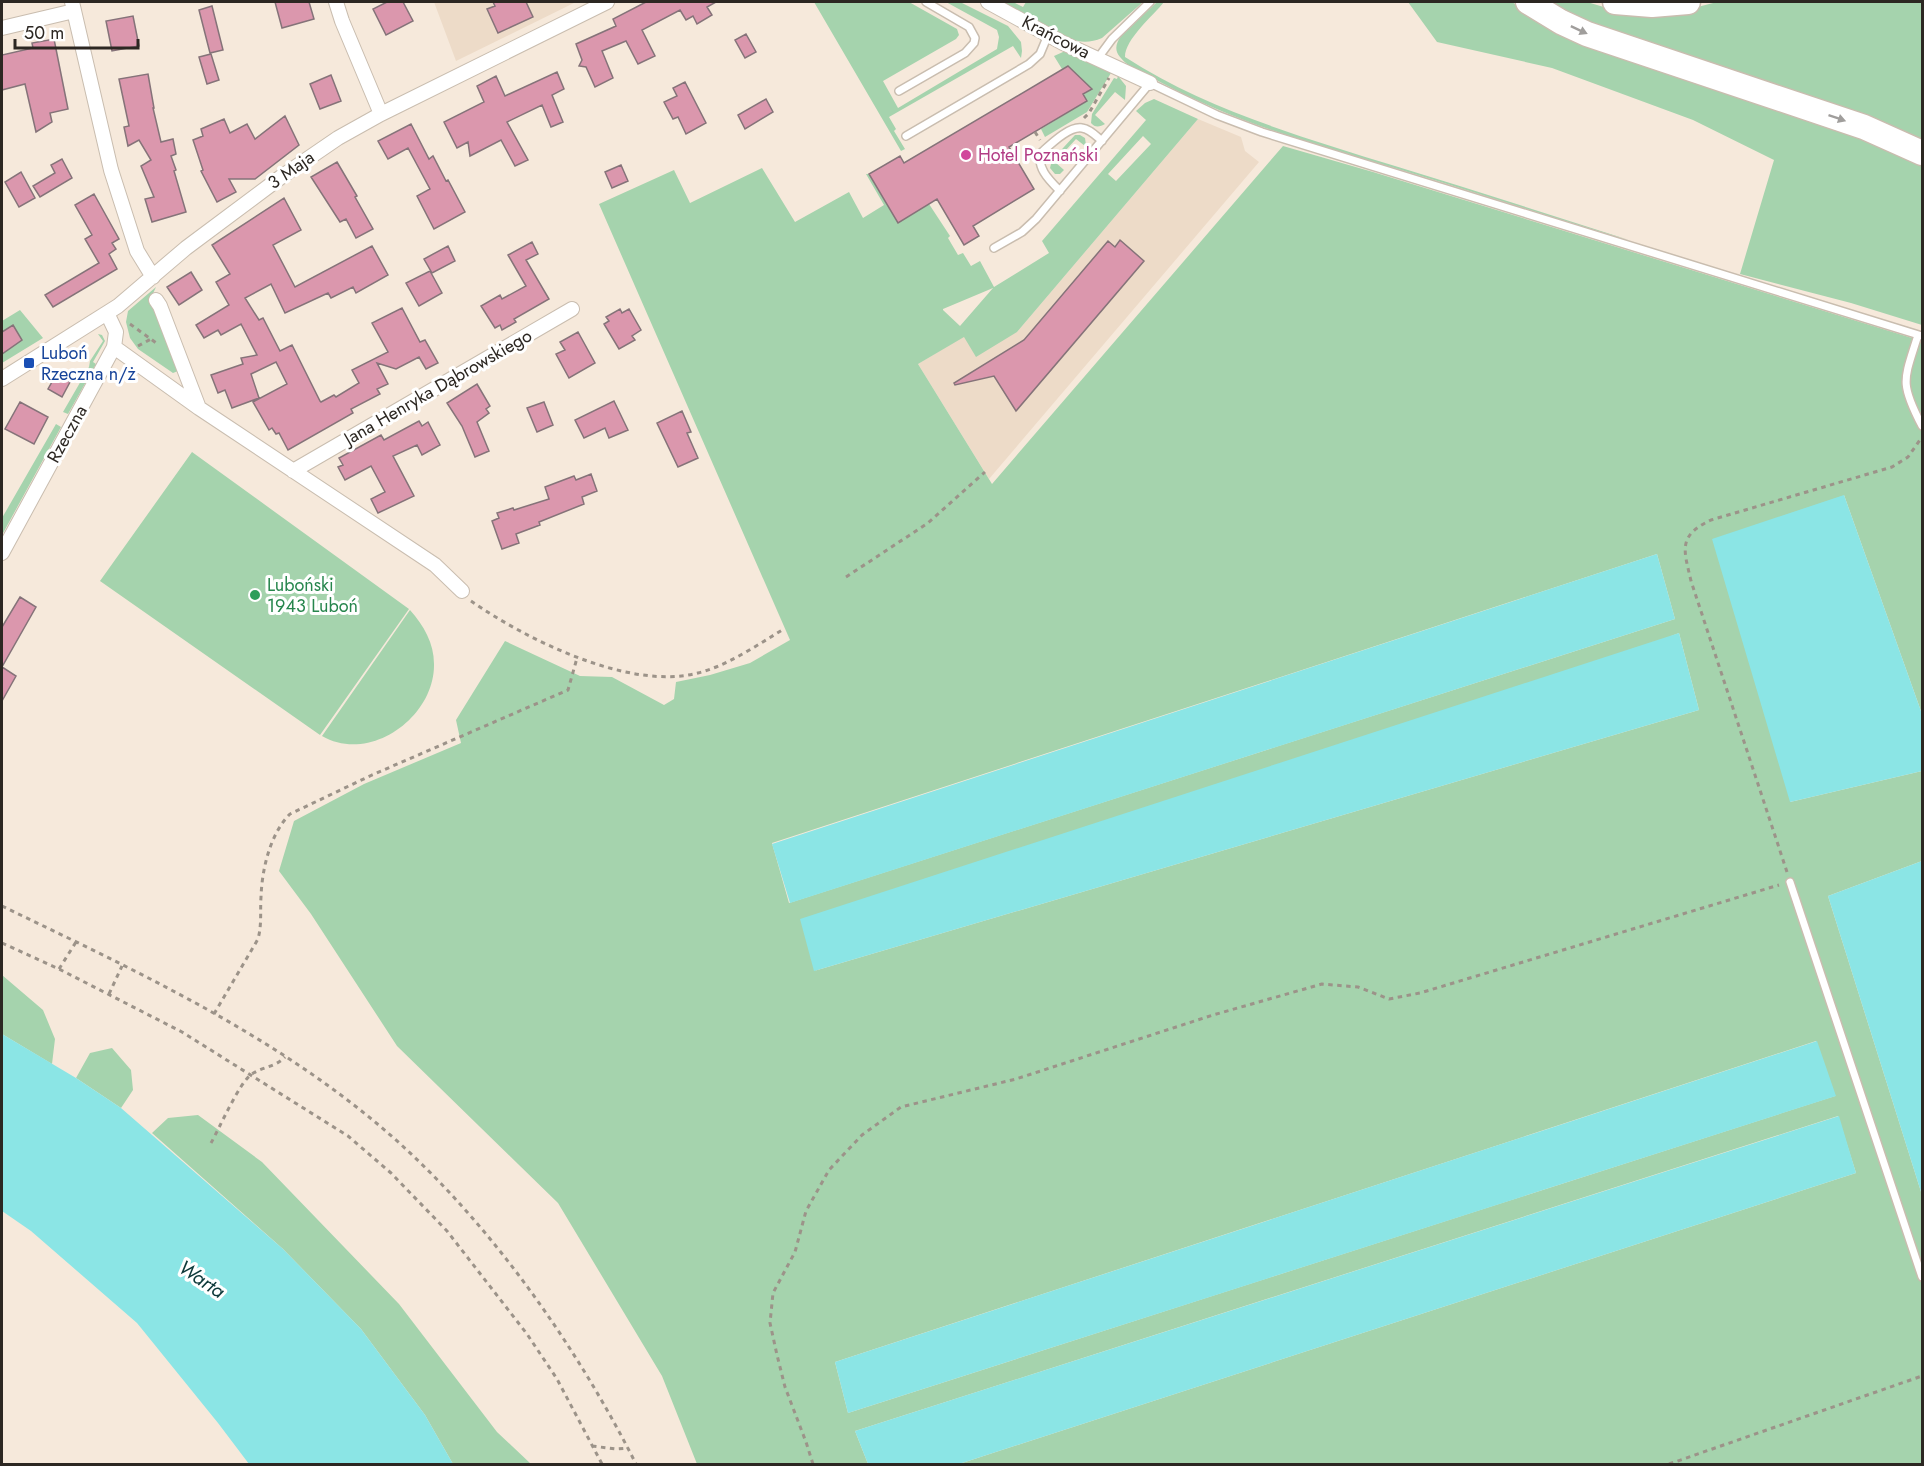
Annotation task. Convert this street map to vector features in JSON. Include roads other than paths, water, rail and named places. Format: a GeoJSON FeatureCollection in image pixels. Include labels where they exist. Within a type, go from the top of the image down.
{"type":"FeatureCollection","features":[{"type":"Feature","properties":{"kind":"highway"},"geometry":{"type":"LineString","coordinates":[[1528,2],[1561,22],[1596,37],[1864,127],[1923,153]]}},
{"type":"Feature","properties":{"kind":"highway"},"geometry":{"type":"LineString","coordinates":[[1615,2],[1652,5],[1688,2]]}},
{"type":"Feature","properties":{"kind":"street"},"geometry":{"type":"LineString","coordinates":[[336,2],[381,114]]}},
{"type":"Feature","properties":{"kind":"street","name":"3 Maja"},"geometry":{"type":"LineString","coordinates":[[2,379],[127,299],[177,255],[281,177],[338,138],[381,114],[607,2]]}},
{"type":"Feature","properties":{"kind":"street","name":"Krańcowa"},"geometry":{"type":"LineString","coordinates":[[988,2],[1048,35],[1150,83]]}},
{"type":"Feature","properties":{"kind":"street"},"geometry":{"type":"LineString","coordinates":[[2,28],[73,6],[111,170],[136,251],[153,277]]}},
{"type":"Feature","properties":{"kind":"street"},"geometry":{"type":"LineString","coordinates":[[156,300],[199,408]]}},
{"type":"Feature","properties":{"kind":"street","name":"Jana Henryka Dąbrowskiego"},"geometry":{"type":"LineString","coordinates":[[299,468],[572,309]]}},
{"type":"Feature","properties":{"kind":"street"},"geometry":{"type":"LineString","coordinates":[[107,313],[116,332],[114,347],[199,408],[299,468],[435,565],[462,591]]}},
{"type":"Feature","properties":{"kind":"street","name":"Rzeczna"},"geometry":{"type":"LineString","coordinates":[[2,553],[114,347]]}},
{"type":"Feature","properties":{"kind":"lane"},"geometry":{"type":"LineString","coordinates":[[899,91],[965,52],[974,44],[975,38],[969,27],[926,2]]}},
{"type":"Feature","properties":{"kind":"lane"},"geometry":{"type":"LineString","coordinates":[[1098,58],[1112,39],[1150,2]]}},
{"type":"Feature","properties":{"kind":"lane"},"geometry":{"type":"LineString","coordinates":[[906,136],[1029,64],[1040,54],[1048,35]]}},
{"type":"Feature","properties":{"kind":"lane"},"geometry":{"type":"LineString","coordinates":[[994,248],[1030,226],[1150,83],[1217,115],[1269,134],[1920,335],[1907,370],[1906,389],[1908,399],[1923,426]]}},
{"type":"Feature","properties":{"kind":"lane"},"geometry":{"type":"LineString","coordinates":[[1060,191],[1040,163],[1042,152],[1067,132],[1078,128],[1088,130],[1102,141]]}},
{"type":"Feature","properties":{"kind":"lane"},"geometry":{"type":"LineString","coordinates":[[1790,882],[1923,1277]]}},
{"type":"Feature","properties":{"kind":"water"},"geometry":{"type":"Polygon","coordinates":[[[1844,495],[1922,714],[1922,771],[1790,802],[1712,539],[1844,495]]]}},
{"type":"Feature","properties":{"kind":"water"},"geometry":{"type":"Polygon","coordinates":[[[1657,554],[1675,619],[790,903],[772,844],[1657,554]]]}},
{"type":"Feature","properties":{"kind":"water"},"geometry":{"type":"Polygon","coordinates":[[[1679,633],[1699,710],[814,971],[800,919],[1679,633]]]}},
{"type":"Feature","properties":{"kind":"water"},"geometry":{"type":"Polygon","coordinates":[[[1922,861],[1922,1195],[1828,896],[1922,861]]]}},
{"type":"Feature","properties":{"kind":"water","name":"Warta"},"geometry":{"type":"Polygon","coordinates":[[[2,1034],[121,1108],[283,1249],[361,1329],[425,1415],[453,1464],[249,1464],[137,1323],[31,1231],[2,1211],[2,1034]]]}},
{"type":"Feature","properties":{"kind":"water"},"geometry":{"type":"Polygon","coordinates":[[[1817,1041],[1836,1096],[848,1413],[835,1362],[1817,1041]]]}},
{"type":"Feature","properties":{"kind":"water"},"geometry":{"type":"Polygon","coordinates":[[[1839,1116],[1856,1173],[959,1464],[868,1464],[855,1431],[1839,1116]]]}},
{"type":"Feature","properties":{"kind":"place","name":"Hotel Poznański"},"geometry":{"type":"Point","coordinates":[966,155]}},
{"type":"Feature","properties":{"kind":"place","name":"Luboń Rzeczna n/ż"},"geometry":{"type":"Point","coordinates":[29,363]}},
{"type":"Feature","properties":{"kind":"place","name":"Luboński 1943 Luboń"},"geometry":{"type":"Point","coordinates":[255,595]}}]}
